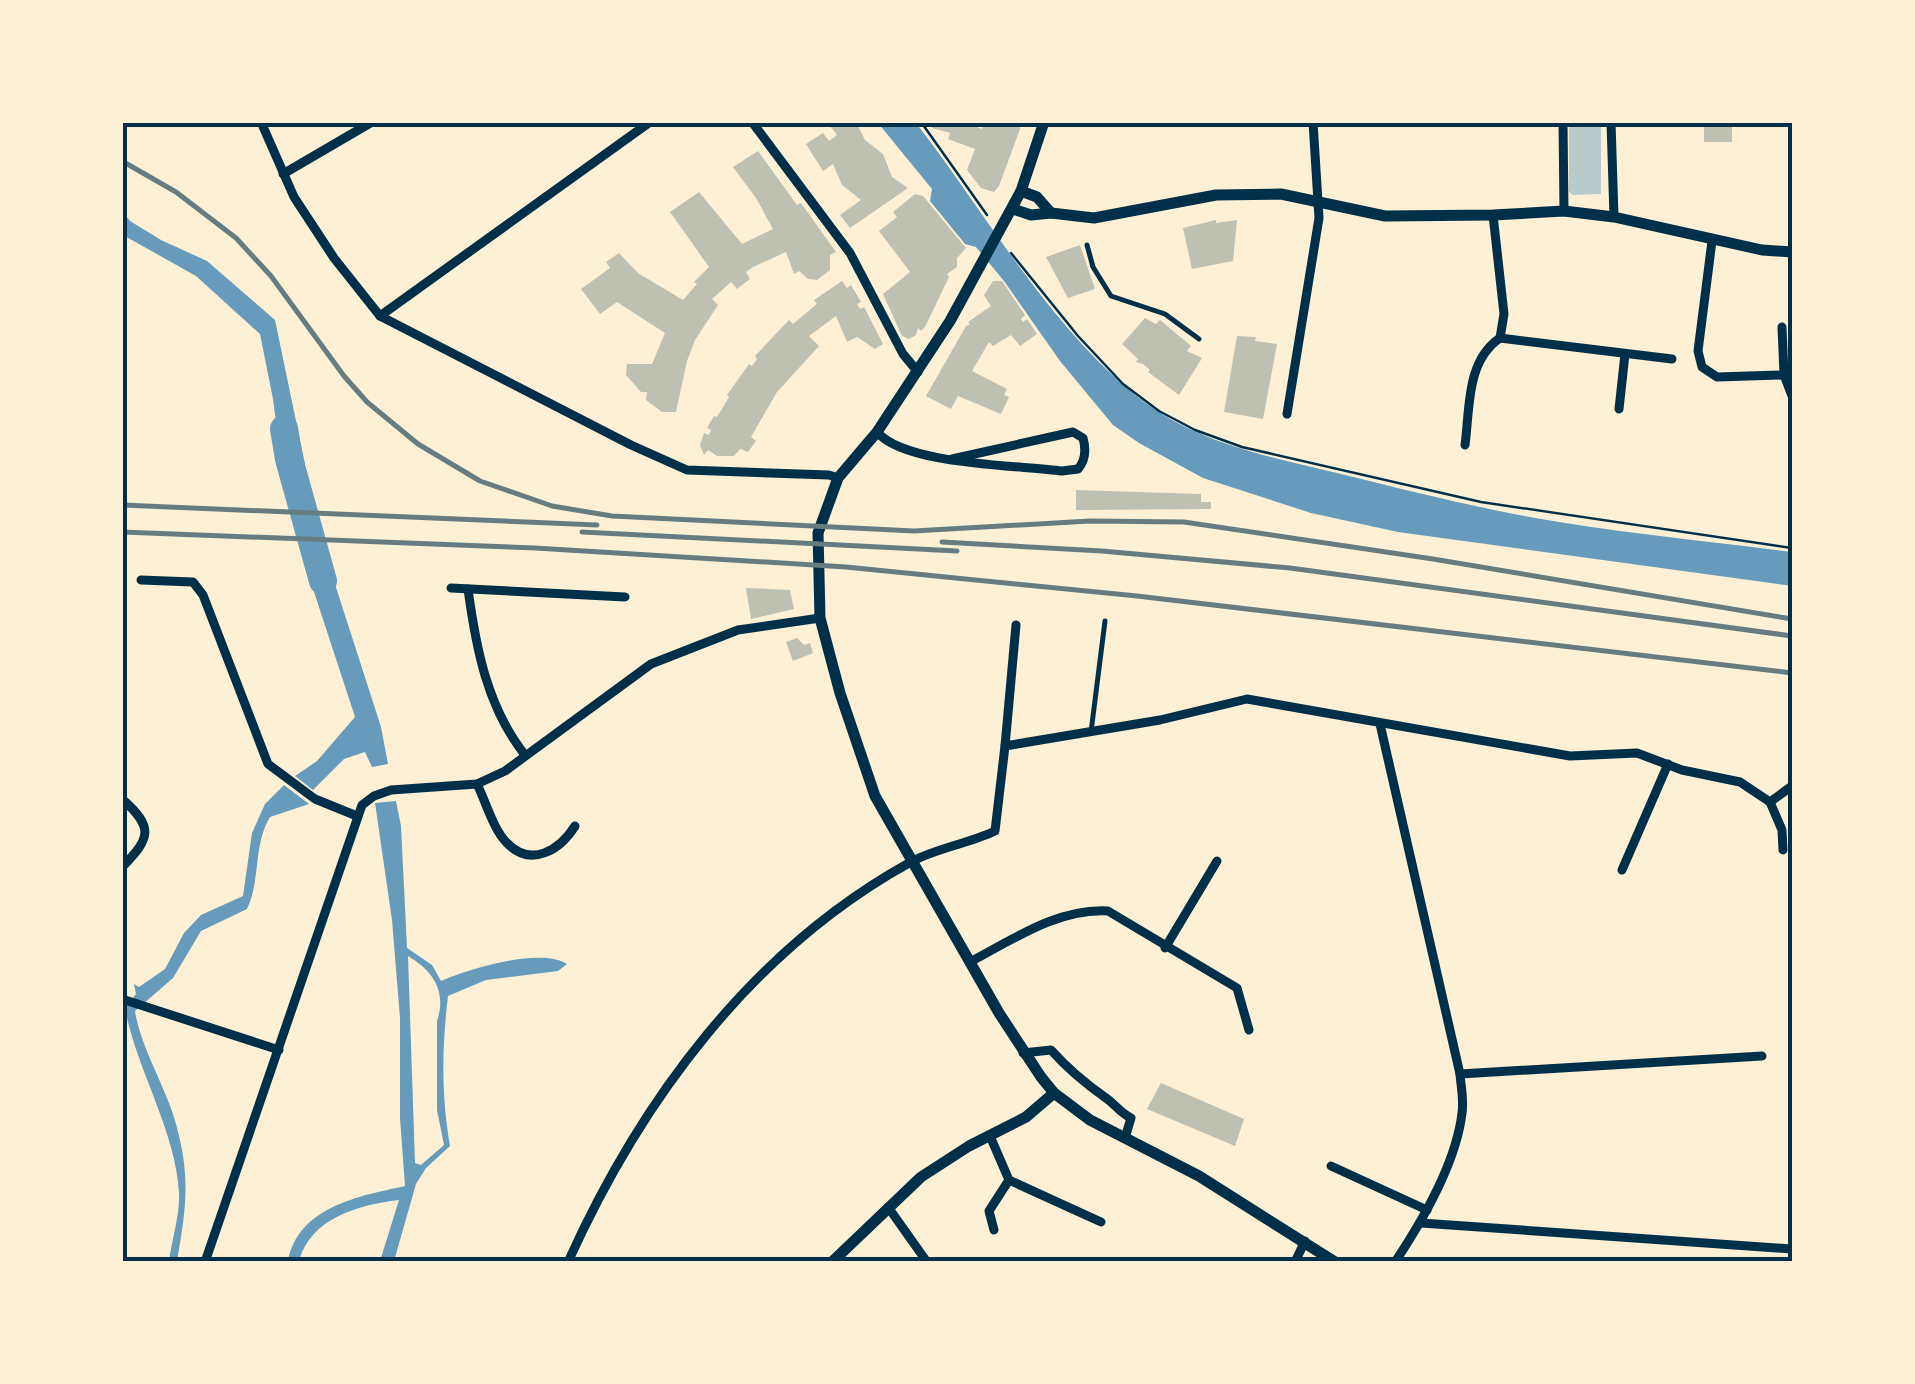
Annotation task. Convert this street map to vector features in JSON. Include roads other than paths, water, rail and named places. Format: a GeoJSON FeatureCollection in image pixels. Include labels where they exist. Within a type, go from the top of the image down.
{"type":"FeatureCollection","features":[{"type":"Feature","properties":{"kind":"street"},"geometry":{"type":"LineString","coordinates":[[261,122],[283,174],[334,258],[380,316],[631,446],[687,470],[838,478]]}},
{"type":"Feature","properties":{"kind":"street"},"geometry":{"type":"LineString","coordinates":[[283,174],[372,122]]}},
{"type":"Feature","properties":{"kind":"street"},"geometry":{"type":"LineString","coordinates":[[380,316],[650,122]]}},
{"type":"Feature","properties":{"kind":"street"},"geometry":{"type":"LineString","coordinates":[[752,122],[850,252],[903,354],[918,372]]}},
{"type":"Feature","properties":{"kind":"street"},"geometry":{"type":"LineString","coordinates":[[1044,122],[1021,192],[978,271],[918,372],[877,432],[838,478],[820,522],[820,618],[869,780],[911,861],[1023,1052],[1054,1093],[1090,1120],[1188,1170],[1335,1262]]}},
{"type":"Feature","properties":{"kind":"street"},"geometry":{"type":"LineString","coordinates":[[1286,414],[1318,218],[1312,122]]}},
{"type":"Feature","properties":{"kind":"street"},"geometry":{"type":"LineString","coordinates":[[1564,122],[1564,211]]}},
{"type":"Feature","properties":{"kind":"street"},"geometry":{"type":"LineString","coordinates":[[1611,122],[1614,217]]}},
{"type":"Feature","properties":{"kind":"street"},"geometry":{"type":"LineString","coordinates":[[1021,192],[1037,197],[1051,213]]}},
{"type":"Feature","properties":{"kind":"street"},"geometry":{"type":"LineString","coordinates":[[1010,214],[1094,218],[1232,194],[1282,194],[1385,216],[1564,211],[1614,217],[1712,241],[1792,252]]}},
{"type":"Feature","properties":{"kind":"street"},"geometry":{"type":"LineString","coordinates":[[1493,215],[1504,314],[1500,338]]}},
{"type":"Feature","properties":{"kind":"street"},"geometry":{"type":"LineString","coordinates":[[1712,241],[1698,352],[1702,367],[1718,377],[1784,375]]}},
{"type":"Feature","properties":{"kind":"street"},"geometry":{"type":"LineString","coordinates":[[1782,327],[1784,375],[1792,396]]}},
{"type":"Feature","properties":{"kind":"street"},"geometry":{"type":"LineString","coordinates":[[1465,446],[1478,360],[1500,338],[1672,359]]}},
{"type":"Feature","properties":{"kind":"street"},"geometry":{"type":"LineString","coordinates":[[1619,409],[1625,354]]}},
{"type":"Feature","properties":{"kind":"street"},"geometry":{"type":"LineString","coordinates":[[877,432],[886,443],[901,449],[952,459],[1072,472],[1081,466],[1084,442],[1080,435],[1070,432],[952,459]]}},
{"type":"Feature","properties":{"kind":"street"},"geometry":{"type":"LineString","coordinates":[[141,580],[193,582],[202,595],[268,764],[315,799],[357,816]]}},
{"type":"Feature","properties":{"kind":"street"},"geometry":{"type":"LineString","coordinates":[[451,588],[625,597]]}},
{"type":"Feature","properties":{"kind":"street"},"geometry":{"type":"LineString","coordinates":[[468,588],[494,708],[525,754]]}},
{"type":"Feature","properties":{"kind":"street"},"geometry":{"type":"LineString","coordinates":[[206,1260],[362,806],[391,790],[477,784],[505,770],[651,664],[738,630],[820,618]]}},
{"type":"Feature","properties":{"kind":"street"},"geometry":{"type":"LineString","coordinates":[[568,1262],[637,1132],[697,1044],[767,969],[838,910],[911,861],[994,831],[1016,625]]}},
{"type":"Feature","properties":{"kind":"street"},"geometry":{"type":"LineString","coordinates":[[1006,746],[1160,720],[1247,699],[1570,756],[1637,753],[1740,782],[1770,802],[1779,819],[1784,850]]}},
{"type":"Feature","properties":{"kind":"street"},"geometry":{"type":"LineString","coordinates":[[1380,724],[1460,1074],[1463,1108],[1428,1210],[1395,1262]]}},
{"type":"Feature","properties":{"kind":"street"},"geometry":{"type":"LineString","coordinates":[[1622,870],[1668,764]]}},
{"type":"Feature","properties":{"kind":"street"},"geometry":{"type":"LineString","coordinates":[[477,784],[502,837],[520,852],[550,852],[560,846],[575,826]]}},
{"type":"Feature","properties":{"kind":"street"},"geometry":{"type":"LineString","coordinates":[[1770,802],[1792,786]]}},
{"type":"Feature","properties":{"kind":"street"},"geometry":{"type":"LineString","coordinates":[[122,799],[144,820],[146,830],[140,849],[122,867]]}},
{"type":"Feature","properties":{"kind":"street"},"geometry":{"type":"LineString","coordinates":[[1165,948],[1217,861]]}},
{"type":"Feature","properties":{"kind":"street"},"geometry":{"type":"LineString","coordinates":[[970,962],[1039,926],[1094,910],[1108,911],[1237,988],[1249,1030]]}},
{"type":"Feature","properties":{"kind":"street"},"geometry":{"type":"LineString","coordinates":[[123,999],[279,1050]]}},
{"type":"Feature","properties":{"kind":"street"},"geometry":{"type":"LineString","coordinates":[[1023,1052],[1051,1050],[1083,1082],[1112,1102],[1118,1112],[1131,1118],[1125,1138]]}},
{"type":"Feature","properties":{"kind":"street"},"geometry":{"type":"LineString","coordinates":[[1460,1074],[1762,1056]]}},
{"type":"Feature","properties":{"kind":"street"},"geometry":{"type":"LineString","coordinates":[[832,1262],[888,1206],[939,1164],[1026,1118],[1054,1093]]}},
{"type":"Feature","properties":{"kind":"street"},"geometry":{"type":"LineString","coordinates":[[990,1136],[1010,1180],[1101,1222]]}},
{"type":"Feature","properties":{"kind":"street"},"geometry":{"type":"LineString","coordinates":[[1331,1166],[1428,1210]]}},
{"type":"Feature","properties":{"kind":"street"},"geometry":{"type":"LineString","coordinates":[[994,1230],[989,1211],[1010,1180]]}},
{"type":"Feature","properties":{"kind":"street"},"geometry":{"type":"LineString","coordinates":[[888,1206],[927,1262]]}},
{"type":"Feature","properties":{"kind":"street"},"geometry":{"type":"LineString","coordinates":[[1421,1223],[1792,1250]]}},
{"type":"Feature","properties":{"kind":"street"},"geometry":{"type":"LineString","coordinates":[[1295,1262],[1305,1241]]}},
{"type":"Feature","properties":{"kind":"lane"},"geometry":{"type":"LineString","coordinates":[[1087,244],[1094,267],[1111,296],[1164,314],[1199,340]]}},
{"type":"Feature","properties":{"kind":"lane"},"geometry":{"type":"LineString","coordinates":[[1090,732],[1105,621]]}},
{"type":"Feature","properties":{"kind":"water"},"geometry":{"type":"Polygon","coordinates":[[[878,123],[916,123],[1068,328],[1128,389],[1175,422],[1253,452],[1479,507],[1609,529],[1792,552],[1792,586],[1398,532],[1311,513],[1203,478],[1113,425],[1060,361],[1004,281],[976,247],[965,244],[930,201],[932,189],[878,123]]]}},
{"type":"Feature","properties":{"kind":"water"},"geometry":{"type":"Polygon","coordinates":[[[122,211],[130,221],[161,240],[207,261],[275,320],[305,464],[281,462],[260,334],[196,276],[123,235],[122,211]]]}},
{"type":"Feature","properties":{"kind":"water"},"geometry":{"type":"Polygon","coordinates":[[[299,546],[323,547],[381,727],[388,764],[372,767],[365,752],[344,759],[313,790],[295,776],[317,761],[355,717],[299,546]]]}},
{"type":"Feature","properties":{"kind":"water"},"geometry":{"type":"Polygon","coordinates":[[[284,785],[309,804],[270,817],[261,839],[247,909],[201,931],[173,978],[135,1011],[173,1114],[183,1153],[183,1222],[177,1261],[169,1261],[179,1201],[176,1170],[125,1008],[136,994],[134,984],[139,987],[165,969],[184,933],[201,915],[243,896],[252,833],[265,804],[284,785]]]}},
{"type":"Feature","properties":{"kind":"water"},"geometry":{"type":"Polygon","coordinates":[[[396,801],[401,826],[407,948],[432,965],[441,981],[523,959],[555,959],[567,964],[558,971],[486,980],[448,996],[443,1071],[450,1146],[426,1168],[416,1184],[394,1261],[380,1261],[399,1200],[338,1216],[314,1234],[299,1261],[288,1261],[294,1243],[317,1216],[350,1200],[405,1186],[400,1018],[392,920],[375,803],[396,801]],[[408,956],[415,1163],[421,1165],[444,1145],[437,1110],[439,991],[431,975],[408,956]]]}},
{"type":"Feature","properties":{"kind":"waterway"},"geometry":{"type":"LineString","coordinates":[[284,429],[323,581]]}},
{"type":"Feature","properties":{"kind":"railway"},"geometry":{"type":"LineString","coordinates":[[122,161],[176,192],[236,238],[271,276],[344,376],[367,402],[418,444],[480,481],[552,506],[612,516],[914,531],[1090,521],[1184,522],[1792,619]]}},
{"type":"Feature","properties":{"kind":"railway"},"geometry":{"type":"LineString","coordinates":[[122,505],[597,525]]}},
{"type":"Feature","properties":{"kind":"railway"},"geometry":{"type":"LineString","coordinates":[[122,532],[535,548],[846,567],[1137,596],[1792,673]]}},
{"type":"Feature","properties":{"kind":"railway"},"geometry":{"type":"LineString","coordinates":[[582,532],[957,551]]}},
{"type":"Feature","properties":{"kind":"railway"},"geometry":{"type":"LineString","coordinates":[[942,542],[1290,568],[1792,636]]}}]}
